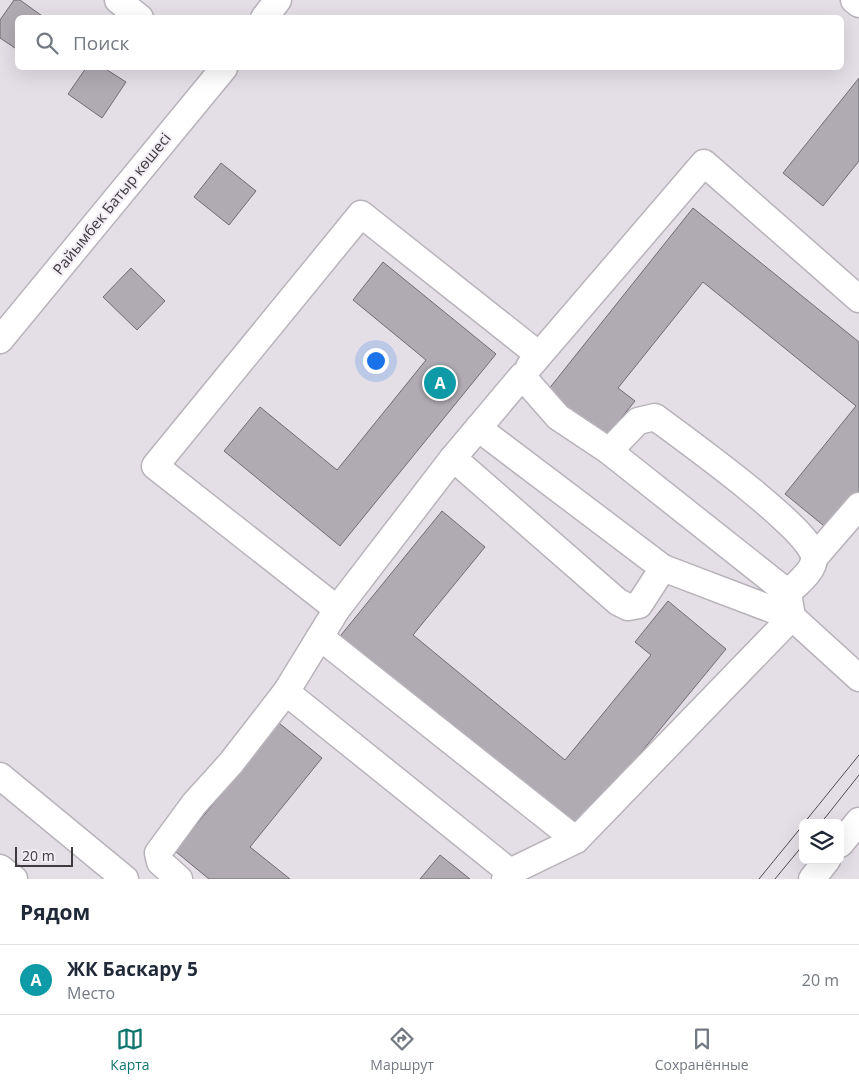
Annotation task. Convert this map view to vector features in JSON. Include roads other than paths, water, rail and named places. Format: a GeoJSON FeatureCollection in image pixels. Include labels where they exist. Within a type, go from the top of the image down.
{"type":"FeatureCollection","features":[{"type":"Feature","properties":{"kind":"street"},"geometry":{"type":"LineString","coordinates":[[118,0],[136,15]]}},
{"type":"Feature","properties":{"kind":"street"},"geometry":{"type":"LineString","coordinates":[[266,15],[278,0]]}},
{"type":"Feature","properties":{"kind":"street"},"geometry":{"type":"LineString","coordinates":[[854,0],[859,4]]}},
{"type":"Feature","properties":{"kind":"street","name":"Райымбек Батыр көшесі"},"geometry":{"type":"LineString","coordinates":[[0,340],[214,71]]}},
{"type":"Feature","properties":{"kind":"street"},"geometry":{"type":"LineString","coordinates":[[179,879],[160,862],[158,853],[194,804],[231,763],[286,692],[337,609],[453,458],[539,354],[704,163],[859,299]]}},
{"type":"Feature","properties":{"kind":"street"},"geometry":{"type":"LineString","coordinates":[[337,609],[155,466],[361,214],[539,354]]}},
{"type":"Feature","properties":{"kind":"street"},"geometry":{"type":"LineString","coordinates":[[522,376],[558,417],[609,452],[790,605],[859,678]]}},
{"type":"Feature","properties":{"kind":"street"},"geometry":{"type":"LineString","coordinates":[[609,452],[638,421],[655,417],[770,506],[809,545],[814,558]]}},
{"type":"Feature","properties":{"kind":"street"},"geometry":{"type":"LineString","coordinates":[[478,428],[663,568],[790,605]]}},
{"type":"Feature","properties":{"kind":"street"},"geometry":{"type":"LineString","coordinates":[[453,458],[618,602],[628,607],[639,604],[663,568]]}},
{"type":"Feature","properties":{"kind":"street"},"geometry":{"type":"LineString","coordinates":[[286,692],[508,876],[576,840],[790,605],[810,570],[814,558],[859,506]]}},
{"type":"Feature","properties":{"kind":"street"},"geometry":{"type":"LineString","coordinates":[[320,637],[576,840]]}},
{"type":"Feature","properties":{"kind":"street"},"geometry":{"type":"LineString","coordinates":[[0,776],[125,879]]}},
{"type":"Feature","properties":{"kind":"street"},"geometry":{"type":"LineString","coordinates":[[844,839],[859,820]]}},
{"type":"Feature","properties":{"kind":"street"},"geometry":{"type":"LineString","coordinates":[[812,879],[824,864]]}},
{"type":"Feature","properties":{"kind":"street"},"geometry":{"type":"LineString","coordinates":[[0,868],[14,879]]}},
{"type":"Feature","properties":{"kind":"tram line"},"geometry":{"type":"LineString","coordinates":[[807,819],[859,755]]}},
{"type":"Feature","properties":{"kind":"tram line"},"geometry":{"type":"LineString","coordinates":[[824,819],[859,775]]}},
{"type":"Feature","properties":{"kind":"tram line"},"geometry":{"type":"LineString","coordinates":[[759,879],[799,830]]}},
{"type":"Feature","properties":{"kind":"tram line"},"geometry":{"type":"LineString","coordinates":[[775,879],[799,850]]}},
{"type":"Feature","properties":{"kind":"place","name":"ЖК Баскару 5"},"geometry":{"type":"Point","coordinates":[440,383]}}]}
